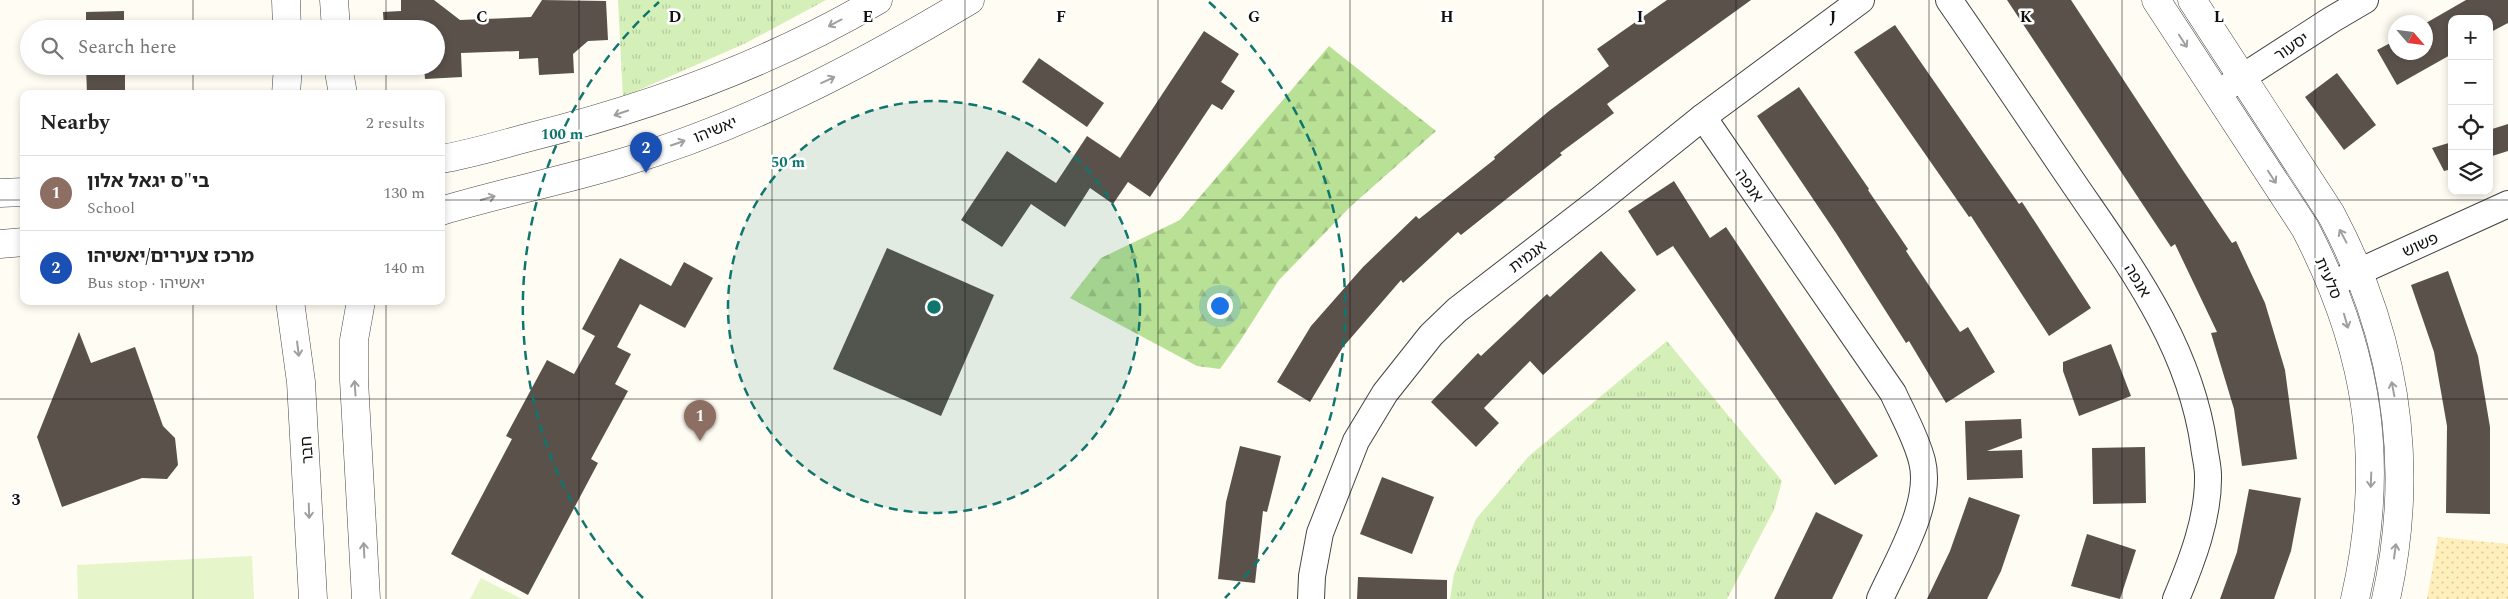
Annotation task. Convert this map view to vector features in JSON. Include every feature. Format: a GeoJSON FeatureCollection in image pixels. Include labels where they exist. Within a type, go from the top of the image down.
{"type":"FeatureCollection","features":[{"type":"Feature","properties":{"kind":"street"},"geometry":{"type":"LineString","coordinates":[[286,0],[287,20]]}},
{"type":"Feature","properties":{"kind":"street"},"geometry":{"type":"LineString","coordinates":[[334,0],[335,20]]}},
{"type":"Feature","properties":{"kind":"street"},"geometry":{"type":"LineString","coordinates":[[445,158],[467,155],[607,117],[678,93],[747,65],[816,33],[878,0]]}},
{"type":"Feature","properties":{"kind":"street","name":"יאשיהו"},"geometry":{"type":"LineString","coordinates":[[445,210],[621,163],[703,134],[765,109],[837,76],[895,45],[970,0]]}},
{"type":"Feature","properties":{"kind":"street","name":"אגמית"},"geometry":{"type":"LineString","coordinates":[[1311,599],[1312,576],[1320,533],[1335,490],[1356,441],[1385,393],[1431,335],[1457,310],[1601,199],[1703,117],[1860,0]]}},
{"type":"Feature","properties":{"kind":"street","name":"אנפה"},"geometry":{"type":"LineString","coordinates":[[1949,0],[2130,266],[2163,322],[2187,373],[2200,420],[2208,476],[2202,523],[2176,599]]}},
{"type":"Feature","properties":{"kind":"street","name":"סלעית"},"geometry":{"type":"LineString","coordinates":[[2156,0],[2305,228],[2342,309],[2357,361],[2368,416],[2371,467],[2370,517],[2364,562],[2355,599]]}},
{"type":"Feature","properties":{"kind":"street","name":"סלעית"},"geometry":{"type":"LineString","coordinates":[[2192,0],[2331,214],[2359,271],[2370,299],[2386,354],[2397,412],[2401,467],[2399,520],[2386,599]]}},
{"type":"Feature","properties":{"kind":"street","name":"יסעור"},"geometry":{"type":"LineString","coordinates":[[2218,94],[2365,0]]}},
{"type":"Feature","properties":{"kind":"street"},"geometry":{"type":"LineString","coordinates":[[286,90],[287,75]]}},
{"type":"Feature","properties":{"kind":"street"},"geometry":{"type":"LineString","coordinates":[[340,75],[343,90]]}},
{"type":"Feature","properties":{"kind":"street","name":"אנפה"},"geometry":{"type":"LineString","coordinates":[[1703,117],[1892,393],[1912,432],[1922,462],[1923,497],[1914,524],[1880,599]]}},
{"type":"Feature","properties":{"kind":"street"},"geometry":{"type":"LineString","coordinates":[[0,193],[20,192]]}},
{"type":"Feature","properties":{"kind":"street","name":"פשוש"},"geometry":{"type":"LineString","coordinates":[[2332,284],[2508,204]]}},
{"type":"Feature","properties":{"kind":"street"},"geometry":{"type":"LineString","coordinates":[[0,244],[20,242]]}},
{"type":"Feature","properties":{"kind":"street","name":"חבר"},"geometry":{"type":"LineString","coordinates":[[291,305],[302,382],[313,599]]}},
{"type":"Feature","properties":{"kind":"street"},"geometry":{"type":"LineString","coordinates":[[360,305],[354,340],[354,380],[366,599]]}},
{"type":"Feature","properties":{"kind":"green space"},"geometry":{"type":"Polygon","coordinates":[[[618,0],[826,0],[746,43],[623,97],[618,0]]]}},
{"type":"Feature","properties":{"kind":"green space"},"geometry":{"type":"Polygon","coordinates":[[[1329,46],[1436,131],[1351,206],[1279,280],[1220,369],[1197,366],[1070,298],[1101,258],[1180,220],[1329,46]]]}},
{"type":"Feature","properties":{"kind":"green space"},"geometry":{"type":"Polygon","coordinates":[[[1667,341],[1782,481],[1774,510],[1727,599],[1450,599],[1454,574],[1476,519],[1529,456],[1667,341]]]}},
{"type":"Feature","properties":{"kind":"green space"},"geometry":{"type":"Polygon","coordinates":[[[252,556],[254,599],[78,599],[77,565],[252,556]]]}},
{"type":"Feature","properties":{"kind":"green space"},"geometry":{"type":"Polygon","coordinates":[[[481,578],[522,599],[470,599],[481,578]]]}},
{"type":"Feature","properties":{"kind":"sand"},"geometry":{"type":"Polygon","coordinates":[[[2438,537],[2508,544],[2508,599],[2427,599],[2438,537]]]}},
{"type":"Feature","properties":{"kind":"building"},"geometry":{"type":"Polygon","coordinates":[[[401,0],[434,0],[460,20],[531,17],[542,0],[606,1],[608,40],[588,41],[573,54],[574,73],[539,75],[538,58],[519,59],[519,51],[461,53],[462,77],[425,79],[425,75],[445,75],[445,20],[383,20],[383,12],[401,11],[401,0]]]}},
{"type":"Feature","properties":{"kind":"building"},"geometry":{"type":"Polygon","coordinates":[[[1667,0],[1751,0],[1607,104],[1614,113],[1560,153],[1562,155],[1461,235],[1458,232],[1403,283],[1401,280],[1343,347],[1310,402],[1277,382],[1311,326],[1363,267],[1416,216],[1419,219],[1495,159],[1494,157],[1549,111],[1609,66],[1597,49],[1667,0]]]}},
{"type":"Feature","properties":{"kind":"building"},"geometry":{"type":"Polygon","coordinates":[[[2007,0],[2071,0],[2232,243],[2236,241],[2265,303],[2285,370],[2297,459],[2242,466],[2234,409],[2211,333],[2217,332],[2175,244],[2171,247],[2007,0]]]}},
{"type":"Feature","properties":{"kind":"building"},"geometry":{"type":"Polygon","coordinates":[[[2466,0],[2508,0],[2508,23],[2493,31],[2493,15],[2448,15],[2448,56],[2397,85],[2377,50],[2388,44],[2388,60],[2433,60],[2433,19],[2466,0]]]}},
{"type":"Feature","properties":{"kind":"building"},"geometry":{"type":"Polygon","coordinates":[[[124,11],[124,20],[86,20],[86,12],[124,11]]]}},
{"type":"Feature","properties":{"kind":"building"},"geometry":{"type":"Polygon","coordinates":[[[1895,25],[2019,204],[2022,202],[2091,308],[2049,336],[1971,216],[1969,217],[1854,52],[1895,25]]]}},
{"type":"Feature","properties":{"kind":"building"},"geometry":{"type":"Polygon","coordinates":[[[1204,31],[1239,54],[1221,82],[1235,91],[1222,110],[1212,104],[1150,197],[1128,182],[1113,204],[1090,188],[1065,227],[1031,204],[1002,247],[961,220],[1007,151],[1056,183],[1087,136],[1120,158],[1204,31]]]}},
{"type":"Feature","properties":{"kind":"building"},"geometry":{"type":"Polygon","coordinates":[[[1039,58],[1104,103],[1087,127],[1022,82],[1039,58]]]}},
{"type":"Feature","properties":{"kind":"building"},"geometry":{"type":"Polygon","coordinates":[[[2337,73],[2376,125],[2344,150],[2305,97],[2337,73]]]}},
{"type":"Feature","properties":{"kind":"building"},"geometry":{"type":"Polygon","coordinates":[[[86,75],[125,75],[125,90],[87,90],[86,75]]]}},
{"type":"Feature","properties":{"kind":"building"},"geometry":{"type":"Polygon","coordinates":[[[1799,87],[1869,189],[1908,249],[1906,251],[1960,332],[1968,327],[1995,372],[1946,403],[1909,341],[1906,343],[1836,233],[1757,116],[1799,87]]]}},
{"type":"Feature","properties":{"kind":"building"},"geometry":{"type":"Polygon","coordinates":[[[2508,124],[2508,151],[2493,156],[2493,150],[2493,129],[2508,124]]]}},
{"type":"Feature","properties":{"kind":"building"},"geometry":{"type":"Polygon","coordinates":[[[2448,143],[2448,170],[2444,171],[2432,148],[2448,143]]]}},
{"type":"Feature","properties":{"kind":"building"},"geometry":{"type":"Polygon","coordinates":[[[1674,181],[1710,238],[1726,227],[1878,456],[1835,485],[1673,246],[1657,256],[1628,211],[1674,181]]]}},
{"type":"Feature","properties":{"kind":"building"},"geometry":{"type":"Polygon","coordinates":[[[887,248],[994,295],[941,416],[833,369],[887,248]]]}},
{"type":"Feature","properties":{"kind":"building"},"geometry":{"type":"Polygon","coordinates":[[[1601,251],[1636,290],[1543,375],[1530,361],[1484,408],[1499,423],[1476,447],[1431,402],[1478,353],[1481,356],[1547,294],[1550,297],[1601,251]]]}},
{"type":"Feature","properties":{"kind":"building"},"geometry":{"type":"Polygon","coordinates":[[[620,258],[671,286],[684,262],[713,278],[685,328],[640,304],[617,347],[631,354],[615,384],[628,391],[591,459],[598,463],[528,595],[451,554],[512,439],[506,436],[547,360],[574,374],[595,336],[582,329],[620,258]]]}},
{"type":"Feature","properties":{"kind":"building"},"geometry":{"type":"Polygon","coordinates":[[[2448,271],[2478,356],[2490,427],[2490,514],[2446,513],[2447,426],[2434,352],[2411,285],[2448,271]]]}},
{"type":"Feature","properties":{"kind":"building"},"geometry":{"type":"Polygon","coordinates":[[[79,332],[91,363],[135,347],[163,426],[175,438],[178,465],[167,479],[142,478],[62,507],[37,437],[79,332]]]}},
{"type":"Feature","properties":{"kind":"building"},"geometry":{"type":"Polygon","coordinates":[[[2111,344],[2131,396],[2079,416],[2063,371],[2063,362],[2111,344]]]}},
{"type":"Feature","properties":{"kind":"building"},"geometry":{"type":"Polygon","coordinates":[[[2021,419],[2022,438],[1987,451],[2022,450],[2023,478],[1967,480],[1965,421],[2021,419]]]}},
{"type":"Feature","properties":{"kind":"building"},"geometry":{"type":"Polygon","coordinates":[[[1240,446],[1281,456],[1267,512],[1263,511],[1255,583],[1218,579],[1226,502],[1240,446]]]}},
{"type":"Feature","properties":{"kind":"building"},"geometry":{"type":"Polygon","coordinates":[[[2145,447],[2146,503],[2093,504],[2092,448],[2145,447]]]}},
{"type":"Feature","properties":{"kind":"building"},"geometry":{"type":"Polygon","coordinates":[[[1382,477],[1434,497],[1412,554],[1360,534],[1382,477]]]}},
{"type":"Feature","properties":{"kind":"building"},"geometry":{"type":"Polygon","coordinates":[[[2249,489],[2301,498],[2291,551],[2274,599],[2220,599],[2237,552],[2249,489]]]}},
{"type":"Feature","properties":{"kind":"building"},"geometry":{"type":"Polygon","coordinates":[[[1969,497],[2020,515],[2001,571],[1987,599],[1927,599],[1950,551],[1969,497]]]}},
{"type":"Feature","properties":{"kind":"building"},"geometry":{"type":"Polygon","coordinates":[[[1816,512],[1863,535],[1832,599],[1774,599],[1816,512]]]}},
{"type":"Feature","properties":{"kind":"building"},"geometry":{"type":"Polygon","coordinates":[[[2087,534],[2136,550],[2120,599],[2071,586],[2087,534]]]}},
{"type":"Feature","properties":{"kind":"building"},"geometry":{"type":"Polygon","coordinates":[[[1358,577],[1447,580],[1447,599],[1357,599],[1358,577]]]}},
{"type":"Feature","properties":{"kind":"place","name":"מרכז צעירים/יאשיהו"},"geometry":{"type":"Point","coordinates":[646,173]}},
{"type":"Feature","properties":{"kind":"place","name":"בי\"ס יגאל אלון"},"geometry":{"type":"Point","coordinates":[700,441]}}]}
